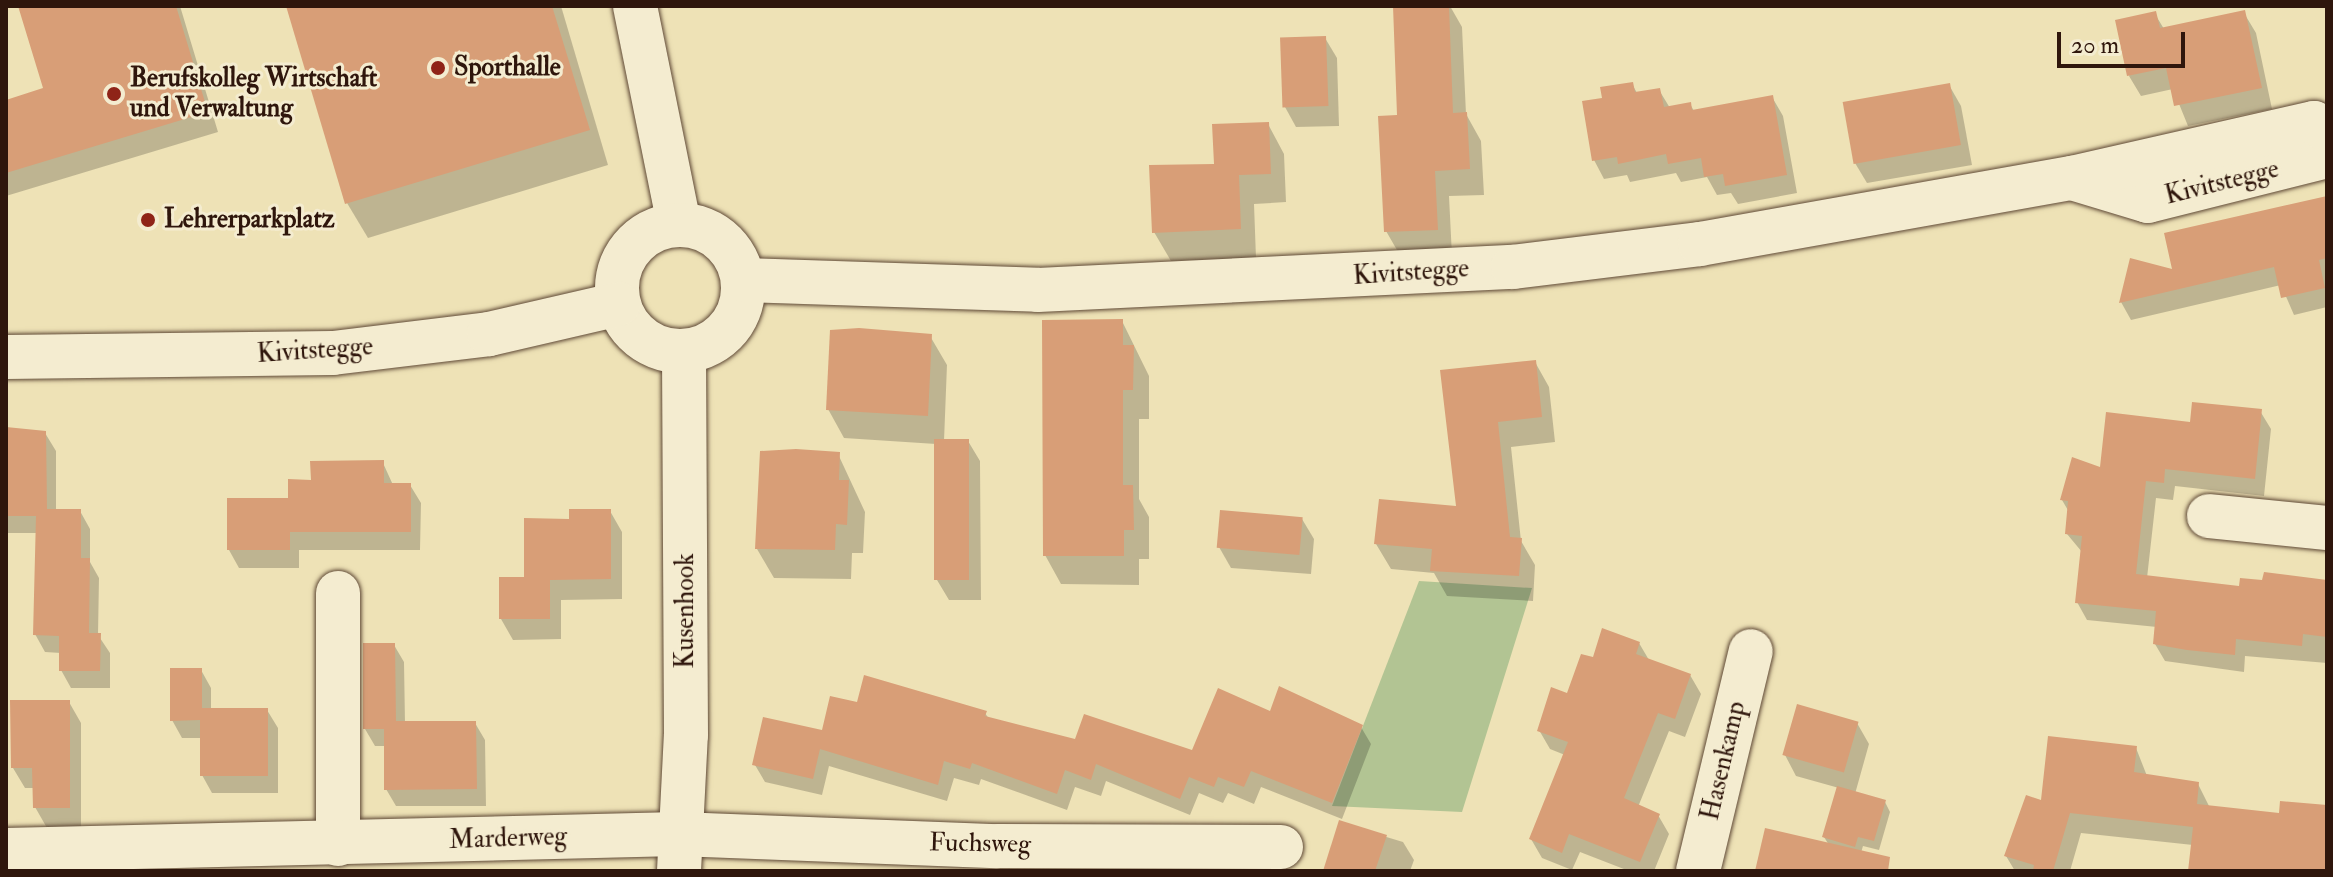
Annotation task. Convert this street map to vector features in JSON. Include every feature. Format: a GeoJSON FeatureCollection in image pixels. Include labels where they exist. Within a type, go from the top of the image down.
{"type":"FeatureCollection","features":[{"type":"Feature","properties":{"kind":"street"},"geometry":{"type":"LineString","coordinates":[[635,6],[679,224]]}},
{"type":"Feature","properties":{"kind":"street","name":"Kivitstegge"},"geometry":{"type":"LineString","coordinates":[[744,280],[1038,290],[1513,267],[1700,244],[2072,178],[2314,123],[2327,130]]}},
{"type":"Feature","properties":{"kind":"street","name":"Kivitstegge"},"geometry":{"type":"LineString","coordinates":[[2072,178],[2148,201],[2327,156]]}},
{"type":"Feature","properties":{"kind":"street"},"geometry":{"type":"LineString","coordinates":[[679,224],[721,239],[735,255],[744,280],[743,300],[733,325],[713,343],[684,351],[642,338],[619,304],[622,263],[634,245],[648,233],[679,224]]}},
{"type":"Feature","properties":{"kind":"street","name":"Kivitstegge"},"geometry":{"type":"LineString","coordinates":[[6,357],[333,353],[489,334],[619,304]]}},
{"type":"Feature","properties":{"kind":"street","name":"Kusenhook"},"geometry":{"type":"LineString","coordinates":[[679,852],[686,735],[684,351]]}},
{"type":"Feature","properties":{"kind":"street"},"geometry":{"type":"LineString","coordinates":[[2209,516],[2327,528]]}},
{"type":"Feature","properties":{"kind":"street"},"geometry":{"type":"LineString","coordinates":[[338,593],[338,844]]}},
{"type":"Feature","properties":{"kind":"street","name":"Hasenkamp"},"geometry":{"type":"LineString","coordinates":[[1698,871],[1751,651]]}},
{"type":"Feature","properties":{"kind":"street","name":"Marderweg"},"geometry":{"type":"LineString","coordinates":[[6,850],[338,844],[679,852]]}},
{"type":"Feature","properties":{"kind":"street","name":"Fuchsweg"},"geometry":{"type":"LineString","coordinates":[[679,852],[997,858],[1281,847]]}},
{"type":"Feature","properties":{"kind":"green space"},"geometry":{"type":"Polygon","coordinates":[[[1419,581],[1532,588],[1462,812],[1332,806],[1419,581]]]}},
{"type":"Feature","properties":{"kind":"building","name":"Berufskolleg Wirtschaft und Verwaltung"},"geometry":{"type":"Polygon","coordinates":[[[18,6],[176,6],[208,112],[6,173],[6,100],[43,88],[18,6]]]}},
{"type":"Feature","properties":{"kind":"building","name":"Sporthalle"},"geometry":{"type":"Polygon","coordinates":[[[286,6],[552,6],[590,130],[345,204],[286,6]]]}},
{"type":"Feature","properties":{"kind":"building"},"geometry":{"type":"Polygon","coordinates":[[[1393,6],[1449,6],[1453,113],[1467,112],[1470,169],[1435,171],[1438,230],[1384,232],[1378,116],[1397,115],[1393,6]]]}},
{"type":"Feature","properties":{"kind":"building"},"geometry":{"type":"Polygon","coordinates":[[[2245,10],[2262,88],[2174,106],[2166,68],[2127,76],[2115,20],[2156,11],[2160,28],[2245,10]]]}},
{"type":"Feature","properties":{"kind":"building"},"geometry":{"type":"Polygon","coordinates":[[[1326,36],[1328,106],[1282,108],[1280,38],[1326,36]]]}},
{"type":"Feature","properties":{"kind":"building"},"geometry":{"type":"Polygon","coordinates":[[[1633,82],[1635,92],[1660,88],[1664,107],[1691,102],[1692,110],[1773,95],[1787,175],[1725,186],[1723,174],[1704,177],[1701,158],[1668,164],[1666,154],[1618,164],[1617,157],[1592,161],[1582,101],[1602,98],[1600,87],[1633,82]]]}},
{"type":"Feature","properties":{"kind":"building"},"geometry":{"type":"Polygon","coordinates":[[[1950,83],[1961,145],[1854,164],[1843,102],[1950,83]]]}},
{"type":"Feature","properties":{"kind":"building"},"geometry":{"type":"Polygon","coordinates":[[[1269,122],[1271,174],[1239,175],[1241,229],[1152,233],[1149,165],[1214,164],[1212,124],[1269,122]]]}},
{"type":"Feature","properties":{"kind":"building"},"geometry":{"type":"Polygon","coordinates":[[[2327,196],[2327,258],[2319,260],[2325,288],[2281,298],[2274,267],[2119,303],[2130,258],[2172,269],[2164,233],[2327,196]]]}},
{"type":"Feature","properties":{"kind":"building"},"geometry":{"type":"Polygon","coordinates":[[[1123,319],[1123,345],[1134,345],[1133,390],[1123,390],[1123,485],[1133,485],[1134,530],[1124,530],[1124,556],[1043,556],[1042,320],[1123,319]]]}},
{"type":"Feature","properties":{"kind":"building"},"geometry":{"type":"Polygon","coordinates":[[[859,328],[932,334],[928,416],[826,410],[830,330],[859,328]]]}},
{"type":"Feature","properties":{"kind":"building"},"geometry":{"type":"Polygon","coordinates":[[[1536,360],[1542,417],[1498,422],[1510,537],[1522,538],[1519,576],[1430,571],[1432,549],[1374,544],[1379,499],[1456,506],[1440,370],[1536,360]]]}},
{"type":"Feature","properties":{"kind":"building"},"geometry":{"type":"Polygon","coordinates":[[[2192,402],[2262,409],[2255,479],[2165,469],[2164,483],[2146,481],[2136,574],[2239,586],[2240,578],[2262,580],[2264,572],[2327,580],[2327,637],[2303,634],[2302,646],[2236,639],[2235,655],[2187,650],[2153,644],[2156,611],[2075,603],[2082,536],[2065,534],[2068,501],[2060,500],[2072,457],[2100,467],[2106,412],[2190,422],[2192,402]]]}},
{"type":"Feature","properties":{"kind":"building"},"geometry":{"type":"Polygon","coordinates":[[[6,427],[46,431],[47,509],[81,509],[81,558],[90,558],[89,633],[101,633],[100,671],[59,671],[59,636],[33,635],[36,516],[6,516],[6,427]]]}},
{"type":"Feature","properties":{"kind":"building"},"geometry":{"type":"Polygon","coordinates":[[[934,439],[969,439],[969,580],[934,580],[934,439]]]}},
{"type":"Feature","properties":{"kind":"building"},"geometry":{"type":"Polygon","coordinates":[[[796,449],[840,452],[839,480],[849,480],[847,525],[836,524],[835,550],[755,549],[760,451],[796,449]]]}},
{"type":"Feature","properties":{"kind":"building"},"geometry":{"type":"Polygon","coordinates":[[[384,460],[384,483],[411,483],[411,532],[290,532],[290,550],[227,550],[227,498],[288,498],[288,479],[311,480],[310,461],[384,460]]]}},
{"type":"Feature","properties":{"kind":"building"},"geometry":{"type":"Polygon","coordinates":[[[569,509],[611,509],[611,579],[550,580],[550,619],[499,619],[499,577],[524,577],[524,518],[569,519],[569,509]]]}},
{"type":"Feature","properties":{"kind":"building"},"geometry":{"type":"Polygon","coordinates":[[[1220,510],[1303,517],[1299,555],[1217,548],[1220,510]]]}},
{"type":"Feature","properties":{"kind":"building"},"geometry":{"type":"Polygon","coordinates":[[[1602,628],[1640,642],[1636,654],[1691,674],[1675,719],[1658,713],[1624,798],[1660,814],[1640,862],[1569,834],[1562,853],[1529,839],[1568,742],[1537,731],[1551,687],[1567,693],[1581,654],[1593,657],[1602,628]]]}},
{"type":"Feature","properties":{"kind":"building"},"geometry":{"type":"Polygon","coordinates":[[[363,643],[395,643],[396,721],[476,721],[477,789],[384,790],[384,729],[363,729],[363,643]]]}},
{"type":"Feature","properties":{"kind":"building"},"geometry":{"type":"Polygon","coordinates":[[[170,668],[202,668],[202,708],[268,708],[268,776],[200,776],[200,720],[170,721],[170,668]]]}},
{"type":"Feature","properties":{"kind":"building"},"geometry":{"type":"Polygon","coordinates":[[[864,675],[987,711],[985,716],[1075,739],[1084,714],[1192,750],[1218,688],[1270,711],[1279,686],[1363,725],[1332,803],[1251,771],[1244,787],[1218,777],[1214,787],[1189,777],[1180,799],[1096,764],[1091,780],[1065,770],[1057,794],[972,763],[970,769],[944,761],[938,785],[820,749],[813,779],[752,765],[763,717],[822,730],[830,696],[857,702],[864,675]]]}},
{"type":"Feature","properties":{"kind":"building"},"geometry":{"type":"Polygon","coordinates":[[[10,700],[70,700],[70,808],[33,808],[32,768],[11,768],[10,700]]]}},
{"type":"Feature","properties":{"kind":"building"},"geometry":{"type":"Polygon","coordinates":[[[1797,704],[1859,722],[1844,773],[1782,755],[1797,704]]]}},
{"type":"Feature","properties":{"kind":"building"},"geometry":{"type":"Polygon","coordinates":[[[2048,736],[2137,746],[2134,772],[2199,782],[2197,804],[2279,813],[2280,801],[2327,805],[2327,871],[2188,871],[2193,827],[2070,813],[2053,871],[2033,871],[2034,865],[2004,856],[2026,795],[2041,800],[2048,736]]]}},
{"type":"Feature","properties":{"kind":"building"},"geometry":{"type":"Polygon","coordinates":[[[1837,786],[1886,800],[1874,841],[1858,837],[1855,847],[1822,837],[1837,786]]]}},
{"type":"Feature","properties":{"kind":"building"},"geometry":{"type":"Polygon","coordinates":[[[1339,820],[1387,835],[1375,871],[1323,871],[1339,820]]]}},
{"type":"Feature","properties":{"kind":"building"},"geometry":{"type":"Polygon","coordinates":[[[1765,828],[1890,857],[1888,871],[1755,871],[1765,828]]]}},
{"type":"Feature","properties":{"kind":"place","name":"Sporthalle"},"geometry":{"type":"Point","coordinates":[438,68]}},
{"type":"Feature","properties":{"kind":"place","name":"Berufskolleg Wirtschaft und Verwaltung"},"geometry":{"type":"Point","coordinates":[114,94]}},
{"type":"Feature","properties":{"kind":"place","name":"Lehrerparkplatz"},"geometry":{"type":"Point","coordinates":[148,220]}}]}
